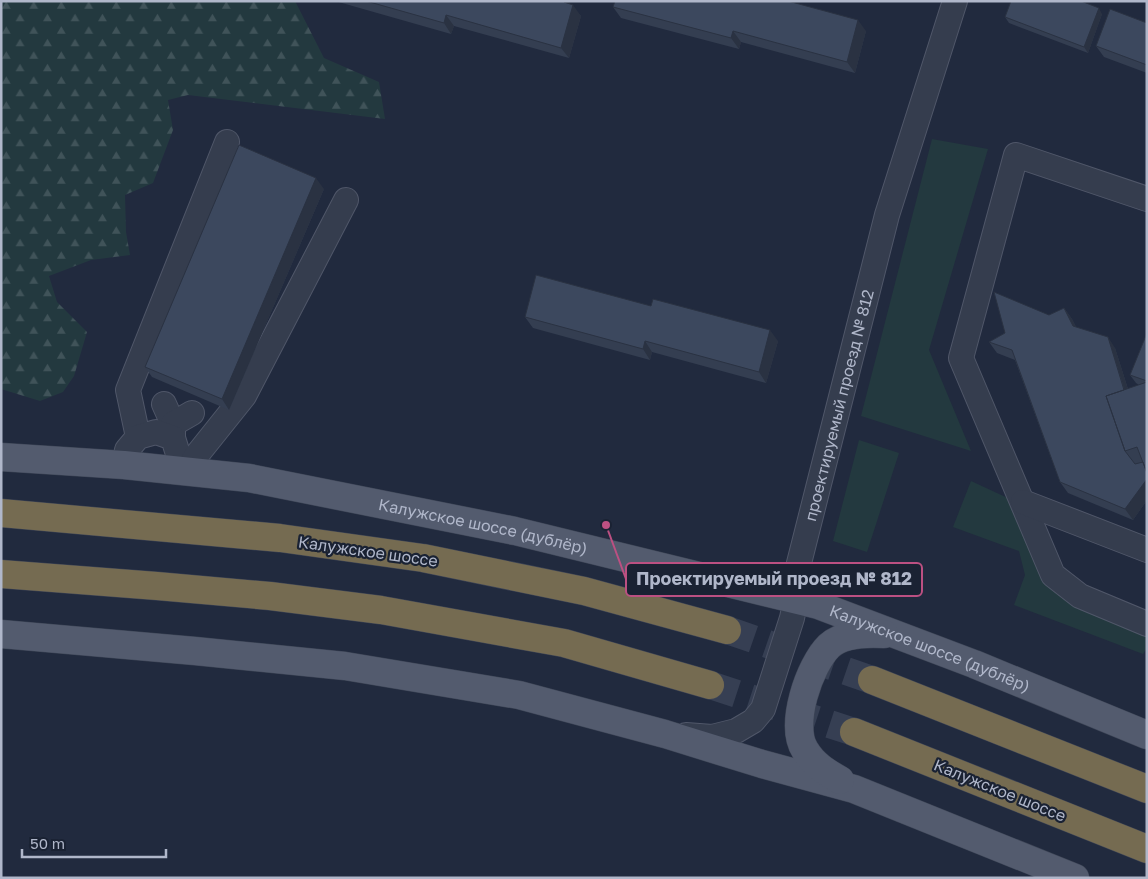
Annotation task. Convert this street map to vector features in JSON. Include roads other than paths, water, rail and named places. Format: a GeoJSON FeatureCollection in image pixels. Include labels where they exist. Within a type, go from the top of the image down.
{"type":"FeatureCollection","features":[{"type":"Feature","properties":{"kind":"highway","name":"Калужское шоссе"},"geometry":{"type":"LineString","coordinates":[[1,513],[280,538],[423,558],[584,591],[727,630]]}},
{"type":"Feature","properties":{"kind":"highway"},"geometry":{"type":"LineString","coordinates":[[1,574],[232,593],[380,610],[564,643],[710,685]]}},
{"type":"Feature","properties":{"kind":"highway"},"geometry":{"type":"LineString","coordinates":[[872,680],[1147,789]]}},
{"type":"Feature","properties":{"kind":"highway","name":"Калужское шоссе"},"geometry":{"type":"LineString","coordinates":[[854,732],[1147,849]]}},
{"type":"Feature","properties":{"kind":"main road","name":"Калужское шоссе (дублёр)"},"geometry":{"type":"LineString","coordinates":[[1,457],[124,465],[249,478],[515,531],[796,599],[818,605],[974,664],[1147,735]]}},
{"type":"Feature","properties":{"kind":"main road"},"geometry":{"type":"LineString","coordinates":[[854,789],[818,767],[804,750],[799,737],[798,725],[804,696],[814,666],[830,646],[849,635],[872,633],[897,636]]}},
{"type":"Feature","properties":{"kind":"main road"},"geometry":{"type":"LineString","coordinates":[[1,634],[345,666],[519,695],[665,734],[762,764],[854,789],[1075,878]]}},
{"type":"Feature","properties":{"kind":"street","name":"проектируемый проезд № 812"},"geometry":{"type":"LineString","coordinates":[[665,734],[712,737],[736,731],[753,721],[763,709],[792,618],[796,599],[797,572],[887,215],[955,1]]}},
{"type":"Feature","properties":{"kind":"street"},"geometry":{"type":"LineString","coordinates":[[138,437],[128,390],[227,142]]}},
{"type":"Feature","properties":{"kind":"street"},"geometry":{"type":"LineString","coordinates":[[1147,199],[1016,154],[961,358],[1053,576],[1080,596],[1147,624]]}},
{"type":"Feature","properties":{"kind":"street"},"geometry":{"type":"LineString","coordinates":[[182,471],[244,396],[346,200]]}},
{"type":"Feature","properties":{"kind":"street"},"geometry":{"type":"LineString","coordinates":[[124,465],[127,450],[138,437],[156,432],[176,420],[178,454],[182,471]]}},
{"type":"Feature","properties":{"kind":"street"},"geometry":{"type":"LineString","coordinates":[[1023,502],[1147,550]]}},
{"type":"Feature","properties":{"kind":"tunnel"},"geometry":{"type":"LineString","coordinates":[[727,630],[872,680]]}},
{"type":"Feature","properties":{"kind":"tunnel"},"geometry":{"type":"LineString","coordinates":[[710,685],[854,732]]}},
{"type":"Feature","properties":{"kind":"place","name":"Проектируемый проезд № 812"},"geometry":{"type":"Point","coordinates":[606,525]}}]}
